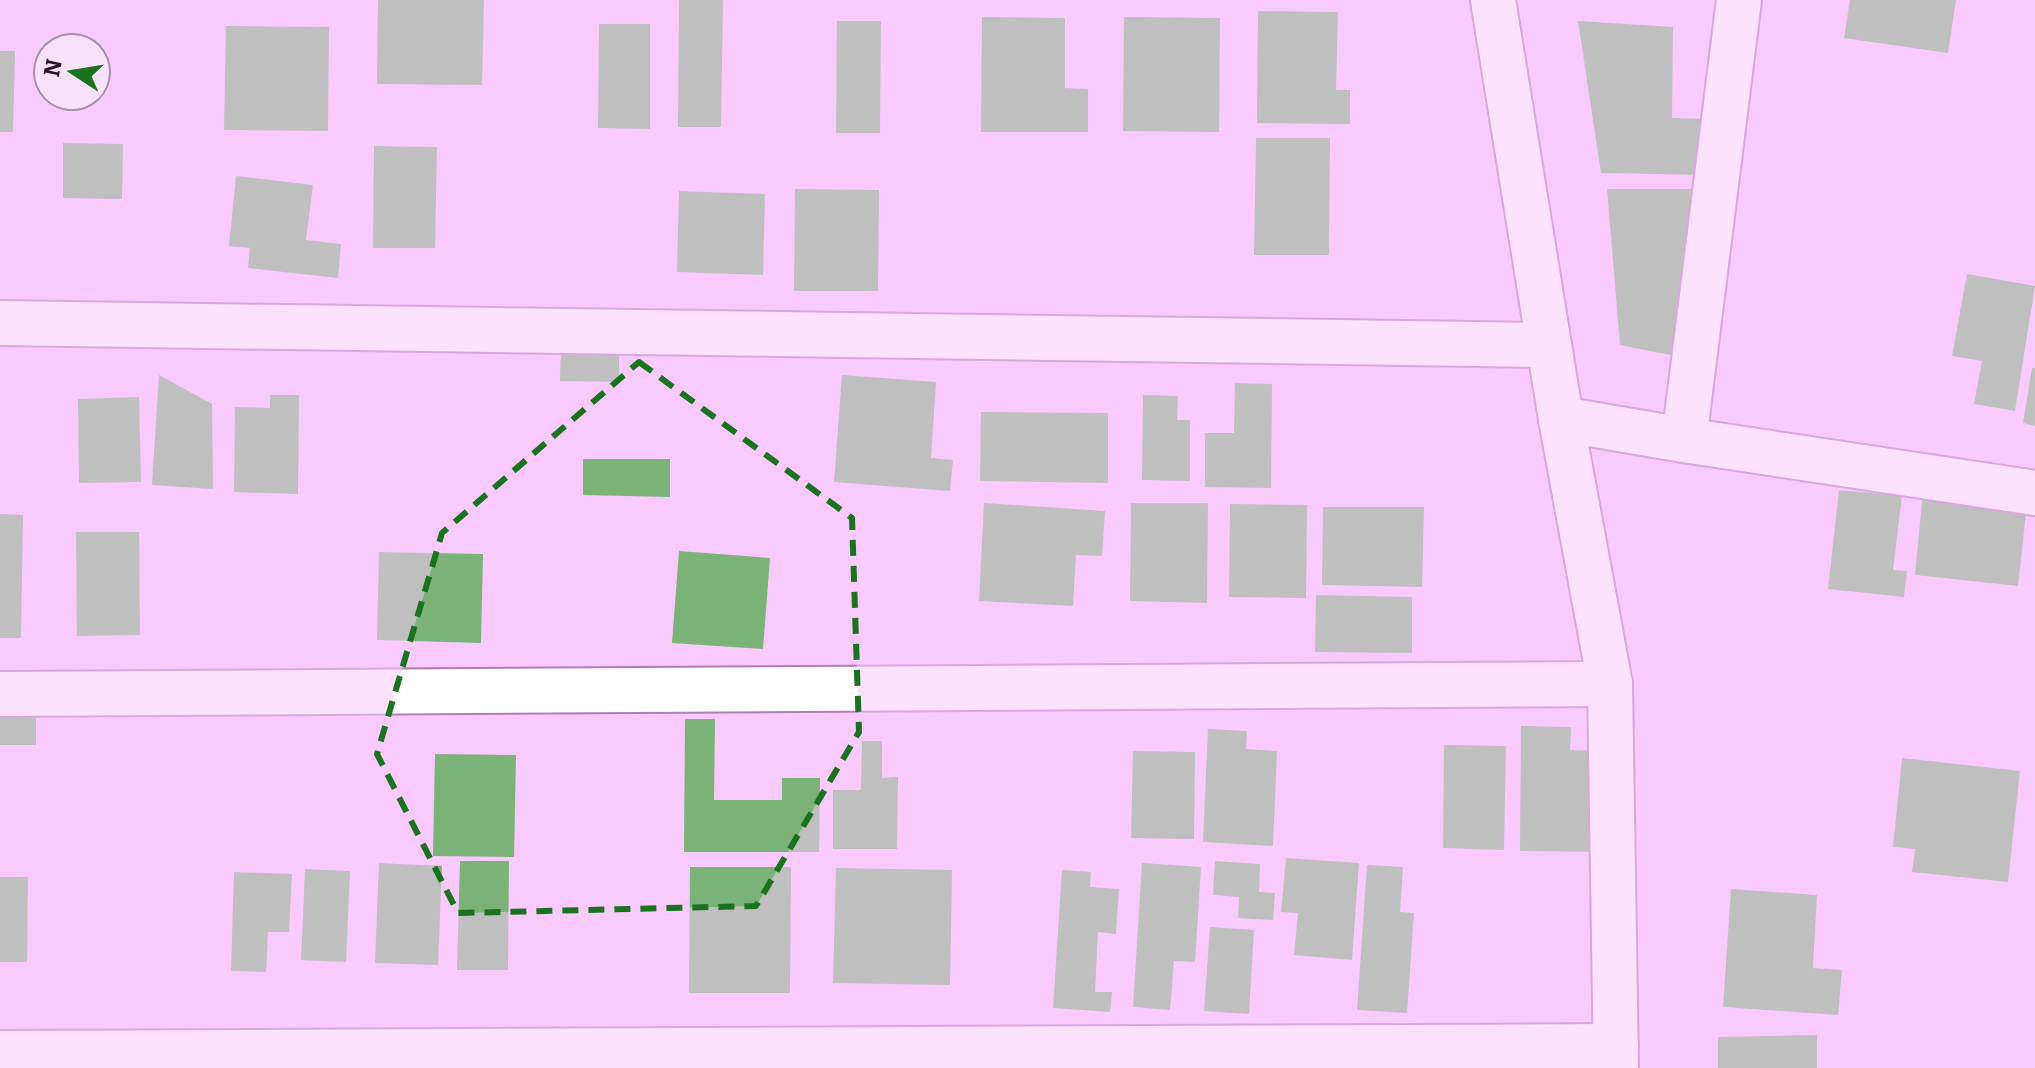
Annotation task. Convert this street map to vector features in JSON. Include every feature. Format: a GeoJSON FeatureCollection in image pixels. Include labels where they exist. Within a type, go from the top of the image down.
{"type":"FeatureCollection","features":[{"type":"Feature","properties":{"kind":"street"},"geometry":{"type":"LineString","coordinates":[[0,1053],[1616,1057],[1610,684],[1561,419],[1493,0]]}},
{"type":"Feature","properties":{"kind":"street"},"geometry":{"type":"LineString","coordinates":[[1684,440],[1739,0]]}},
{"type":"Feature","properties":{"kind":"street"},"geometry":{"type":"LineString","coordinates":[[0,323],[1549,345]]}},
{"type":"Feature","properties":{"kind":"street"},"geometry":{"type":"LineString","coordinates":[[1561,419],[2035,493]]}},
{"type":"Feature","properties":{"kind":"street"},"geometry":{"type":"LineString","coordinates":[[0,694],[1610,684]]}},
{"type":"Feature","properties":{"kind":"highlighted area"},"geometry":{"type":"Polygon","coordinates":[[[639,362],[852,518],[859,732],[756,906],[458,913],[377,754],[442,533],[639,362]]]}},
{"type":"Feature","properties":{"kind":"building"},"geometry":{"type":"Polygon","coordinates":[[[378,0],[484,0],[482,85],[377,84],[378,0]]]}},
{"type":"Feature","properties":{"kind":"building"},"geometry":{"type":"Polygon","coordinates":[[[679,0],[723,0],[721,127],[678,127],[679,0]]]}},
{"type":"Feature","properties":{"kind":"building"},"geometry":{"type":"Polygon","coordinates":[[[1850,0],[1956,0],[1948,53],[1844,38],[1850,0]]]}},
{"type":"Feature","properties":{"kind":"building"},"geometry":{"type":"Polygon","coordinates":[[[1258,11],[1338,12],[1336,90],[1350,90],[1350,124],[1257,123],[1258,11]]]}},
{"type":"Feature","properties":{"kind":"building"},"geometry":{"type":"Polygon","coordinates":[[[982,17],[1065,18],[1065,88],[1088,89],[1088,132],[981,132],[982,17]]]}},
{"type":"Feature","properties":{"kind":"building"},"geometry":{"type":"Polygon","coordinates":[[[1124,17],[1220,18],[1219,132],[1123,131],[1124,17]]]}},
{"type":"Feature","properties":{"kind":"building"},"geometry":{"type":"Polygon","coordinates":[[[837,21],[881,21],[880,133],[836,133],[837,21]]]}},
{"type":"Feature","properties":{"kind":"building"},"geometry":{"type":"Polygon","coordinates":[[[1578,21],[1673,27],[1672,118],[1709,119],[1707,175],[1601,173],[1578,21]]]}},
{"type":"Feature","properties":{"kind":"building"},"geometry":{"type":"Polygon","coordinates":[[[599,24],[650,24],[650,129],[598,128],[599,24]]]}},
{"type":"Feature","properties":{"kind":"building"},"geometry":{"type":"Polygon","coordinates":[[[226,26],[329,27],[328,131],[224,130],[226,26]]]}},
{"type":"Feature","properties":{"kind":"building"},"geometry":{"type":"Polygon","coordinates":[[[0,51],[15,51],[13,132],[0,132],[0,51]]]}},
{"type":"Feature","properties":{"kind":"building"},"geometry":{"type":"Polygon","coordinates":[[[1256,138],[1330,138],[1329,255],[1254,255],[1256,138]]]}},
{"type":"Feature","properties":{"kind":"building"},"geometry":{"type":"Polygon","coordinates":[[[63,143],[123,144],[122,199],[63,198],[63,143]]]}},
{"type":"Feature","properties":{"kind":"building"},"geometry":{"type":"Polygon","coordinates":[[[374,146],[437,147],[435,248],[373,248],[374,146]]]}},
{"type":"Feature","properties":{"kind":"building"},"geometry":{"type":"Polygon","coordinates":[[[236,176],[313,185],[306,240],[341,244],[338,278],[248,268],[250,248],[229,246],[236,176]]]}},
{"type":"Feature","properties":{"kind":"building"},"geometry":{"type":"Polygon","coordinates":[[[795,189],[879,190],[878,291],[794,291],[795,189]]]}},
{"type":"Feature","properties":{"kind":"building"},"geometry":{"type":"Polygon","coordinates":[[[1607,189],[1699,189],[1675,356],[1620,345],[1607,189]]]}},
{"type":"Feature","properties":{"kind":"building"},"geometry":{"type":"Polygon","coordinates":[[[679,191],[765,194],[763,275],[677,272],[679,191]]]}},
{"type":"Feature","properties":{"kind":"building"},"geometry":{"type":"Polygon","coordinates":[[[1967,274],[2035,286],[2015,411],[1974,404],[1982,361],[1952,356],[1967,274]]]}},
{"type":"Feature","properties":{"kind":"building"},"geometry":{"type":"Polygon","coordinates":[[[561,348],[619,349],[619,382],[560,381],[561,348]]]}},
{"type":"Feature","properties":{"kind":"building"},"geometry":{"type":"Polygon","coordinates":[[[2032,368],[2035,368],[2035,426],[2023,423],[2032,368]]]}},
{"type":"Feature","properties":{"kind":"building"},"geometry":{"type":"Polygon","coordinates":[[[159,375],[212,404],[213,489],[152,485],[159,375]]]}},
{"type":"Feature","properties":{"kind":"building"},"geometry":{"type":"Polygon","coordinates":[[[842,375],[936,382],[931,458],[953,460],[950,491],[834,482],[842,375]]]}},
{"type":"Feature","properties":{"kind":"building"},"geometry":{"type":"Polygon","coordinates":[[[1235,383],[1272,384],[1271,488],[1205,487],[1205,433],[1234,433],[1235,383]]]}},
{"type":"Feature","properties":{"kind":"building"},"geometry":{"type":"Polygon","coordinates":[[[270,395],[299,395],[298,494],[234,492],[235,407],[270,408],[270,395]]]}},
{"type":"Feature","properties":{"kind":"building"},"geometry":{"type":"Polygon","coordinates":[[[1143,395],[1178,396],[1177,420],[1190,420],[1190,481],[1142,480],[1143,395]]]}},
{"type":"Feature","properties":{"kind":"building"},"geometry":{"type":"Polygon","coordinates":[[[139,397],[141,482],[79,483],[78,399],[139,397]]]}},
{"type":"Feature","properties":{"kind":"building"},"geometry":{"type":"Polygon","coordinates":[[[981,412],[1108,413],[1108,483],[980,481],[981,412]]]}},
{"type":"Feature","properties":{"kind":"building"},"geometry":{"type":"Polygon","coordinates":[[[583,459],[670,459],[670,497],[583,495],[583,459]]]}},
{"type":"Feature","properties":{"kind":"building"},"geometry":{"type":"Polygon","coordinates":[[[1839,490],[1902,496],[1893,570],[1907,571],[1904,597],[1828,589],[1839,490]]]}},
{"type":"Feature","properties":{"kind":"building"},"geometry":{"type":"Polygon","coordinates":[[[1923,492],[2027,504],[2018,586],[1915,575],[1923,492]]]}},
{"type":"Feature","properties":{"kind":"building"},"geometry":{"type":"Polygon","coordinates":[[[984,503],[1105,511],[1102,556],[1076,555],[1073,606],[979,601],[984,503]]]}},
{"type":"Feature","properties":{"kind":"building"},"geometry":{"type":"Polygon","coordinates":[[[1131,503],[1208,503],[1207,603],[1130,601],[1131,503]]]}},
{"type":"Feature","properties":{"kind":"building"},"geometry":{"type":"Polygon","coordinates":[[[1230,504],[1307,505],[1306,598],[1229,597],[1230,504]]]}},
{"type":"Feature","properties":{"kind":"building"},"geometry":{"type":"Polygon","coordinates":[[[1323,507],[1424,507],[1422,587],[1322,585],[1323,507]]]}},
{"type":"Feature","properties":{"kind":"building"},"geometry":{"type":"Polygon","coordinates":[[[0,514],[23,515],[21,638],[0,638],[0,514]]]}},
{"type":"Feature","properties":{"kind":"building"},"geometry":{"type":"Polygon","coordinates":[[[76,532],[139,532],[140,635],[77,636],[76,532]]]}},
{"type":"Feature","properties":{"kind":"building"},"geometry":{"type":"Polygon","coordinates":[[[679,551],[770,558],[763,649],[672,643],[679,551]]]}},
{"type":"Feature","properties":{"kind":"building"},"geometry":{"type":"Polygon","coordinates":[[[379,552],[483,554],[481,643],[377,640],[379,552]]]}},
{"type":"Feature","properties":{"kind":"building"},"geometry":{"type":"Polygon","coordinates":[[[1316,595],[1412,597],[1412,653],[1315,652],[1316,595]]]}},
{"type":"Feature","properties":{"kind":"building"},"geometry":{"type":"Polygon","coordinates":[[[0,714],[36,715],[36,745],[0,745],[0,714]]]}},
{"type":"Feature","properties":{"kind":"building"},"geometry":{"type":"Polygon","coordinates":[[[685,719],[715,719],[714,800],[782,800],[782,778],[820,778],[819,852],[684,852],[685,719]]]}},
{"type":"Feature","properties":{"kind":"building"},"geometry":{"type":"Polygon","coordinates":[[[1521,726],[1571,727],[1570,750],[1610,751],[1608,852],[1520,851],[1521,726]]]}},
{"type":"Feature","properties":{"kind":"building"},"geometry":{"type":"Polygon","coordinates":[[[1208,729],[1247,731],[1246,749],[1277,751],[1273,846],[1203,842],[1208,729]]]}},
{"type":"Feature","properties":{"kind":"building"},"geometry":{"type":"Polygon","coordinates":[[[862,741],[882,741],[882,778],[898,777],[897,849],[833,849],[833,790],[861,790],[862,741]]]}},
{"type":"Feature","properties":{"kind":"building"},"geometry":{"type":"Polygon","coordinates":[[[1444,745],[1506,746],[1504,850],[1443,848],[1444,745]]]}},
{"type":"Feature","properties":{"kind":"building"},"geometry":{"type":"Polygon","coordinates":[[[1133,751],[1195,752],[1194,839],[1131,838],[1133,751]]]}},
{"type":"Feature","properties":{"kind":"building"},"geometry":{"type":"Polygon","coordinates":[[[435,754],[516,755],[514,857],[433,856],[435,754]]]}},
{"type":"Feature","properties":{"kind":"building"},"geometry":{"type":"Polygon","coordinates":[[[1902,758],[2020,771],[2008,882],[1912,872],[1915,849],[1893,847],[1902,758]]]}},
{"type":"Feature","properties":{"kind":"building"},"geometry":{"type":"Polygon","coordinates":[[[1286,858],[1359,863],[1352,960],[1294,955],[1298,913],[1281,912],[1286,858]]]}},
{"type":"Feature","properties":{"kind":"building"},"geometry":{"type":"Polygon","coordinates":[[[460,861],[509,861],[508,970],[457,970],[460,861]]]}},
{"type":"Feature","properties":{"kind":"building"},"geometry":{"type":"Polygon","coordinates":[[[1215,861],[1260,864],[1259,892],[1275,893],[1273,920],[1238,918],[1239,897],[1213,895],[1215,861]]]}},
{"type":"Feature","properties":{"kind":"building"},"geometry":{"type":"Polygon","coordinates":[[[379,863],[442,866],[438,965],[375,963],[379,863]]]}},
{"type":"Feature","properties":{"kind":"building"},"geometry":{"type":"Polygon","coordinates":[[[1142,863],[1201,867],[1195,962],[1174,961],[1170,1010],[1133,1007],[1142,863]]]}},
{"type":"Feature","properties":{"kind":"building"},"geometry":{"type":"Polygon","coordinates":[[[1367,865],[1403,867],[1400,912],[1414,913],[1407,1013],[1357,1010],[1367,865]]]}},
{"type":"Feature","properties":{"kind":"building"},"geometry":{"type":"Polygon","coordinates":[[[690,867],[791,867],[790,993],[689,993],[690,867]]]}},
{"type":"Feature","properties":{"kind":"building"},"geometry":{"type":"Polygon","coordinates":[[[836,868],[952,870],[950,985],[833,983],[836,868]]]}},
{"type":"Feature","properties":{"kind":"building"},"geometry":{"type":"Polygon","coordinates":[[[305,869],[350,871],[346,962],[301,960],[305,869]]]}},
{"type":"Feature","properties":{"kind":"building"},"geometry":{"type":"Polygon","coordinates":[[[1062,870],[1091,872],[1090,887],[1119,889],[1116,934],[1098,932],[1095,992],[1112,992],[1110,1012],[1053,1008],[1062,870]]]}},
{"type":"Feature","properties":{"kind":"building"},"geometry":{"type":"Polygon","coordinates":[[[234,872],[292,874],[289,932],[268,932],[266,972],[231,971],[234,872]]]}},
{"type":"Feature","properties":{"kind":"building"},"geometry":{"type":"Polygon","coordinates":[[[0,877],[28,877],[27,962],[0,962],[0,877]]]}},
{"type":"Feature","properties":{"kind":"building"},"geometry":{"type":"Polygon","coordinates":[[[1731,889],[1817,895],[1813,968],[1842,970],[1838,1015],[1723,1007],[1731,889]]]}},
{"type":"Feature","properties":{"kind":"building"},"geometry":{"type":"Polygon","coordinates":[[[1210,927],[1254,930],[1249,1014],[1204,1011],[1210,927]]]}},
{"type":"Feature","properties":{"kind":"building"},"geometry":{"type":"Polygon","coordinates":[[[1817,1035],[1817,1068],[1718,1068],[1718,1037],[1817,1035]]]}}]}
